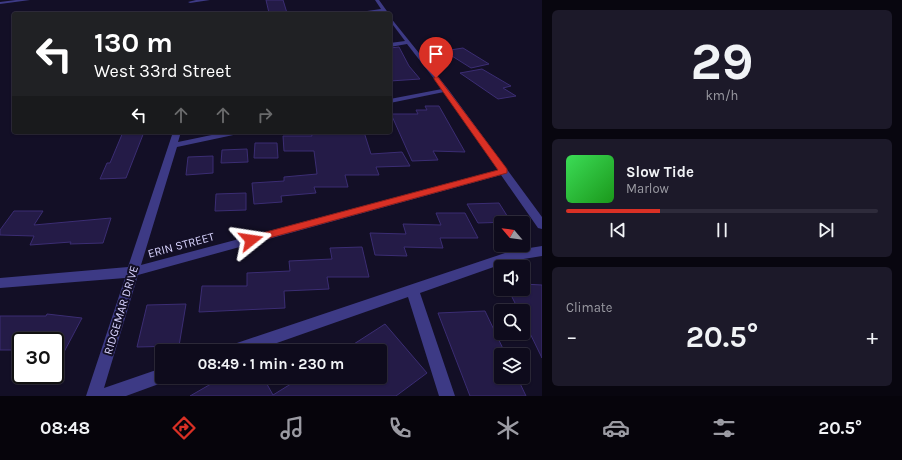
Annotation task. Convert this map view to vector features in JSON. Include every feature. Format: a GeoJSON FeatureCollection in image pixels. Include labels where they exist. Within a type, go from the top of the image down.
{"type":"FeatureCollection","features":[{"type":"Feature","properties":{"kind":"street"},"geometry":{"type":"LineString","coordinates":[[0,3],[28,0]]}},
{"type":"Feature","properties":{"kind":"street"},"geometry":{"type":"LineString","coordinates":[[190,2],[208,0]]}},
{"type":"Feature","properties":{"kind":"street"},"geometry":{"type":"LineString","coordinates":[[377,0],[385,12]]}},
{"type":"Feature","properties":{"kind":"street"},"geometry":{"type":"LineString","coordinates":[[392,21],[407,42],[446,90],[542,225]]}},
{"type":"Feature","properties":{"kind":"street"},"geometry":{"type":"LineString","coordinates":[[392,45],[407,42]]}},
{"type":"Feature","properties":{"kind":"street"},"geometry":{"type":"LineString","coordinates":[[392,101],[446,90]]}},
{"type":"Feature","properties":{"kind":"street","name":"RIDGEMAR DRIVE"},"geometry":{"type":"LineString","coordinates":[[94,396],[177,134]]}},
{"type":"Feature","properties":{"kind":"street"},"geometry":{"type":"LineString","coordinates":[[174,145],[228,134]]}},
{"type":"Feature","properties":{"kind":"street","name":"ERIN STREET"},"geometry":{"type":"LineString","coordinates":[[0,283],[132,272],[504,171]]}},
{"type":"Feature","properties":{"kind":"street"},"geometry":{"type":"LineString","coordinates":[[254,344],[511,256],[542,250]]}},
{"type":"Feature","properties":{"kind":"street"},"geometry":{"type":"LineString","coordinates":[[412,289],[447,396]]}},
{"type":"Feature","properties":{"kind":"street"},"geometry":{"type":"LineString","coordinates":[[104,396],[155,378]]}},
{"type":"Feature","properties":{"kind":"building"},"geometry":{"type":"Polygon","coordinates":[[[266,0],[283,0],[287,12],[269,12],[266,0]]]}},
{"type":"Feature","properties":{"kind":"building"},"geometry":{"type":"Polygon","coordinates":[[[399,47],[409,66],[420,79],[392,81],[392,48],[399,47]]]}},
{"type":"Feature","properties":{"kind":"building"},"geometry":{"type":"Polygon","coordinates":[[[463,48],[489,64],[471,68],[444,51],[463,48]]]}},
{"type":"Feature","properties":{"kind":"building"},"geometry":{"type":"Polygon","coordinates":[[[482,69],[511,86],[503,88],[516,96],[498,99],[460,73],[482,69]]]}},
{"type":"Feature","properties":{"kind":"building"},"geometry":{"type":"Polygon","coordinates":[[[425,106],[439,106],[465,152],[433,151],[438,160],[412,161],[392,114],[418,114],[416,110],[427,110],[425,106]]]}},
{"type":"Feature","properties":{"kind":"building"},"geometry":{"type":"Polygon","coordinates":[[[122,134],[143,134],[126,178],[100,179],[107,163],[110,163],[122,134]]]}},
{"type":"Feature","properties":{"kind":"building"},"geometry":{"type":"Polygon","coordinates":[[[312,134],[365,134],[371,154],[402,152],[410,166],[376,167],[379,175],[345,175],[348,187],[314,187],[316,193],[281,196],[282,202],[254,204],[252,183],[284,181],[284,177],[317,174],[314,151],[284,151],[283,136],[312,136],[312,134]]]}},
{"type":"Feature","properties":{"kind":"building"},"geometry":{"type":"Polygon","coordinates":[[[255,143],[277,143],[278,158],[254,158],[255,143]]]}},
{"type":"Feature","properties":{"kind":"building"},"geometry":{"type":"Polygon","coordinates":[[[247,149],[248,162],[221,163],[222,150],[247,149]]]}},
{"type":"Feature","properties":{"kind":"building"},"geometry":{"type":"Polygon","coordinates":[[[213,156],[213,173],[186,175],[188,157],[213,156]]]}},
{"type":"Feature","properties":{"kind":"building"},"geometry":{"type":"Polygon","coordinates":[[[246,193],[246,210],[215,211],[216,194],[246,193]]]}},
{"type":"Feature","properties":{"kind":"building"},"geometry":{"type":"Polygon","coordinates":[[[499,203],[507,216],[494,216],[494,223],[478,223],[467,204],[499,203]]]}},
{"type":"Feature","properties":{"kind":"building"},"geometry":{"type":"Polygon","coordinates":[[[14,211],[43,211],[34,225],[111,218],[103,243],[70,244],[71,242],[30,245],[34,236],[0,235],[0,230],[14,211]]]}},
{"type":"Feature","properties":{"kind":"building"},"geometry":{"type":"Polygon","coordinates":[[[436,213],[465,213],[478,238],[440,238],[443,248],[404,247],[407,256],[375,255],[370,233],[406,234],[403,224],[441,225],[436,213]]]}},
{"type":"Feature","properties":{"kind":"building"},"geometry":{"type":"Polygon","coordinates":[[[362,247],[369,277],[327,277],[329,289],[284,291],[285,308],[199,312],[202,286],[247,286],[247,273],[290,271],[289,261],[332,259],[330,248],[362,247]]]}},
{"type":"Feature","properties":{"kind":"building"},"geometry":{"type":"Polygon","coordinates":[[[530,284],[542,285],[542,358],[530,333],[530,304],[516,304],[512,296],[530,296],[530,284]]]}},
{"type":"Feature","properties":{"kind":"building"},"geometry":{"type":"Polygon","coordinates":[[[186,304],[179,344],[155,344],[155,347],[137,347],[147,305],[186,304]]]}},
{"type":"Feature","properties":{"kind":"building"},"geometry":{"type":"Polygon","coordinates":[[[485,311],[494,330],[494,340],[499,340],[503,348],[494,348],[494,384],[520,384],[526,396],[470,396],[438,313],[485,311]]]}},
{"type":"Feature","properties":{"kind":"building"},"geometry":{"type":"Polygon","coordinates":[[[47,314],[82,318],[64,352],[64,332],[12,332],[12,350],[0,350],[0,316],[46,316],[47,314]]]}},
{"type":"Feature","properties":{"kind":"building"},"geometry":{"type":"Polygon","coordinates":[[[385,324],[427,373],[396,396],[190,396],[211,384],[267,384],[273,395],[291,384],[387,384],[387,344],[354,344],[385,324]]]}},
{"type":"Feature","properties":{"kind":"route"},"geometry":{"type":"LineString","coordinates":[[251,240],[504,171],[436,78]]}}]}
